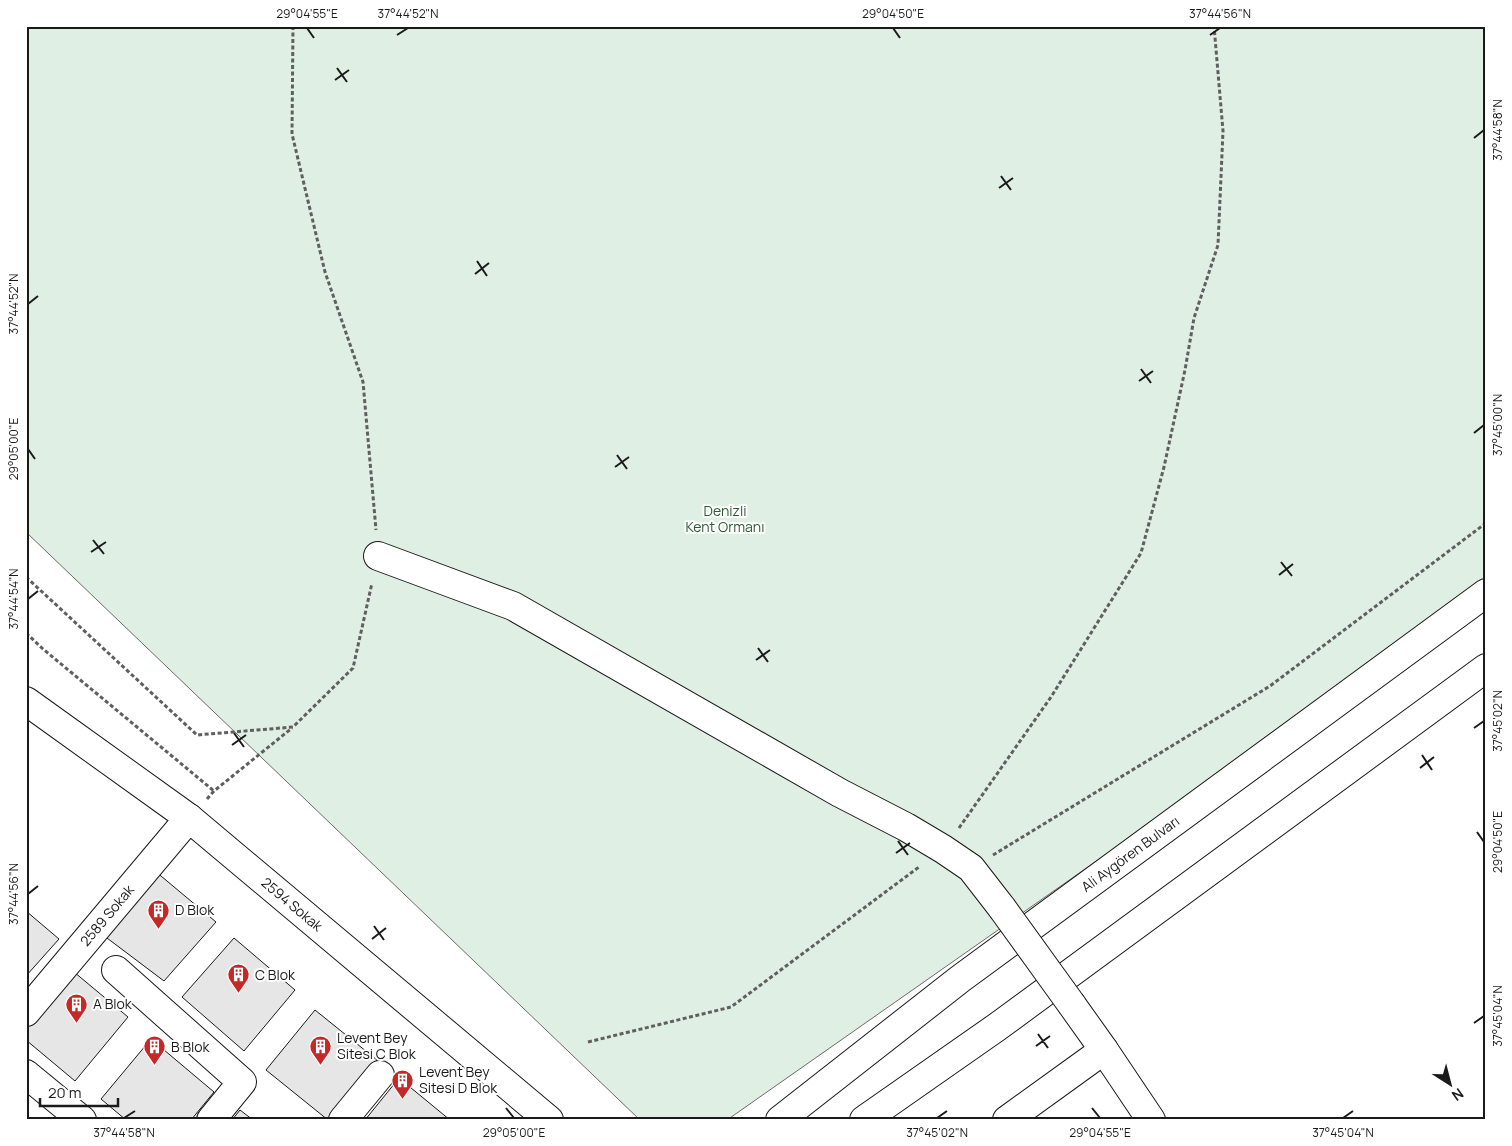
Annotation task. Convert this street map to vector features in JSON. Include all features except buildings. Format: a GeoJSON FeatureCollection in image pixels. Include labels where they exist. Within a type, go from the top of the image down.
{"type":"FeatureCollection","features":[{"type":"Feature","properties":{"kind":"street"},"geometry":{"type":"LineString","coordinates":[[378,556],[513,606],[832,788],[906,827],[971,868],[1072,1005],[1151,1120]]}},
{"type":"Feature","properties":{"kind":"street","name":"Ali Aygören Bulvarı"},"geometry":{"type":"LineString","coordinates":[[780,1120],[968,973],[1486,593]]}},
{"type":"Feature","properties":{"kind":"street"},"geometry":{"type":"LineString","coordinates":[[864,1120],[1005,1021],[1486,668]]}},
{"type":"Feature","properties":{"kind":"street","name":"2594 Sokak"},"geometry":{"type":"LineString","coordinates":[[26,701],[189,818],[549,1120]]}},
{"type":"Feature","properties":{"kind":"street","name":"2589 Sokak"},"geometry":{"type":"LineString","coordinates":[[26,1012],[189,818]]}},
{"type":"Feature","properties":{"kind":"street"},"geometry":{"type":"LineString","coordinates":[[116,970],[242,1082],[211,1120]]}},
{"type":"Feature","properties":{"kind":"street"},"geometry":{"type":"LineString","coordinates":[[1006,1120],[1104,1050]]}},
{"type":"Feature","properties":{"kind":"street"},"geometry":{"type":"LineString","coordinates":[[26,1074],[82,1120]]}},
{"type":"Feature","properties":{"kind":"street"},"geometry":{"type":"LineString","coordinates":[[343,1120],[380,1074]]}},
{"type":"Feature","properties":{"kind":"path"},"geometry":{"type":"LineString","coordinates":[[189,818],[214,791],[293,727],[353,668],[378,556],[364,382],[325,272],[292,134],[293,26]]}},
{"type":"Feature","properties":{"kind":"path"},"geometry":{"type":"LineString","coordinates":[[588,1042],[731,1007],[943,849],[1051,697],[1142,553],[1164,467],[1194,318],[1218,245],[1223,131],[1214,26]]}},
{"type":"Feature","properties":{"kind":"path"},"geometry":{"type":"LineString","coordinates":[[971,868],[1270,686],[1486,523]]}},
{"type":"Feature","properties":{"kind":"path"},"geometry":{"type":"LineString","coordinates":[[26,577],[197,735],[293,727]]}},
{"type":"Feature","properties":{"kind":"path"},"geometry":{"type":"LineString","coordinates":[[26,633],[214,791]]}},
{"type":"Feature","properties":{"kind":"green space","name":"Denizli Kent Ormanı"},"geometry":{"type":"Polygon","coordinates":[[[26,26],[1486,26],[1486,588],[727,1120],[640,1120],[26,532],[26,26]]]}},
{"type":"Feature","properties":{"kind":"place","name":"D Blok"},"geometry":{"type":"Point","coordinates":[159,929]}},
{"type":"Feature","properties":{"kind":"place","name":"C Blok"},"geometry":{"type":"Point","coordinates":[239,994]}},
{"type":"Feature","properties":{"kind":"place","name":"A Blok"},"geometry":{"type":"Point","coordinates":[77,1023]}},
{"type":"Feature","properties":{"kind":"place","name":"Levent Bey Sitesi C Blok"},"geometry":{"type":"Point","coordinates":[321,1065]}},
{"type":"Feature","properties":{"kind":"place","name":"B Blok"},"geometry":{"type":"Point","coordinates":[155,1066]}},
{"type":"Feature","properties":{"kind":"place","name":"Levent Bey Sitesi D Blok"},"geometry":{"type":"Point","coordinates":[403,1099]}}]}
